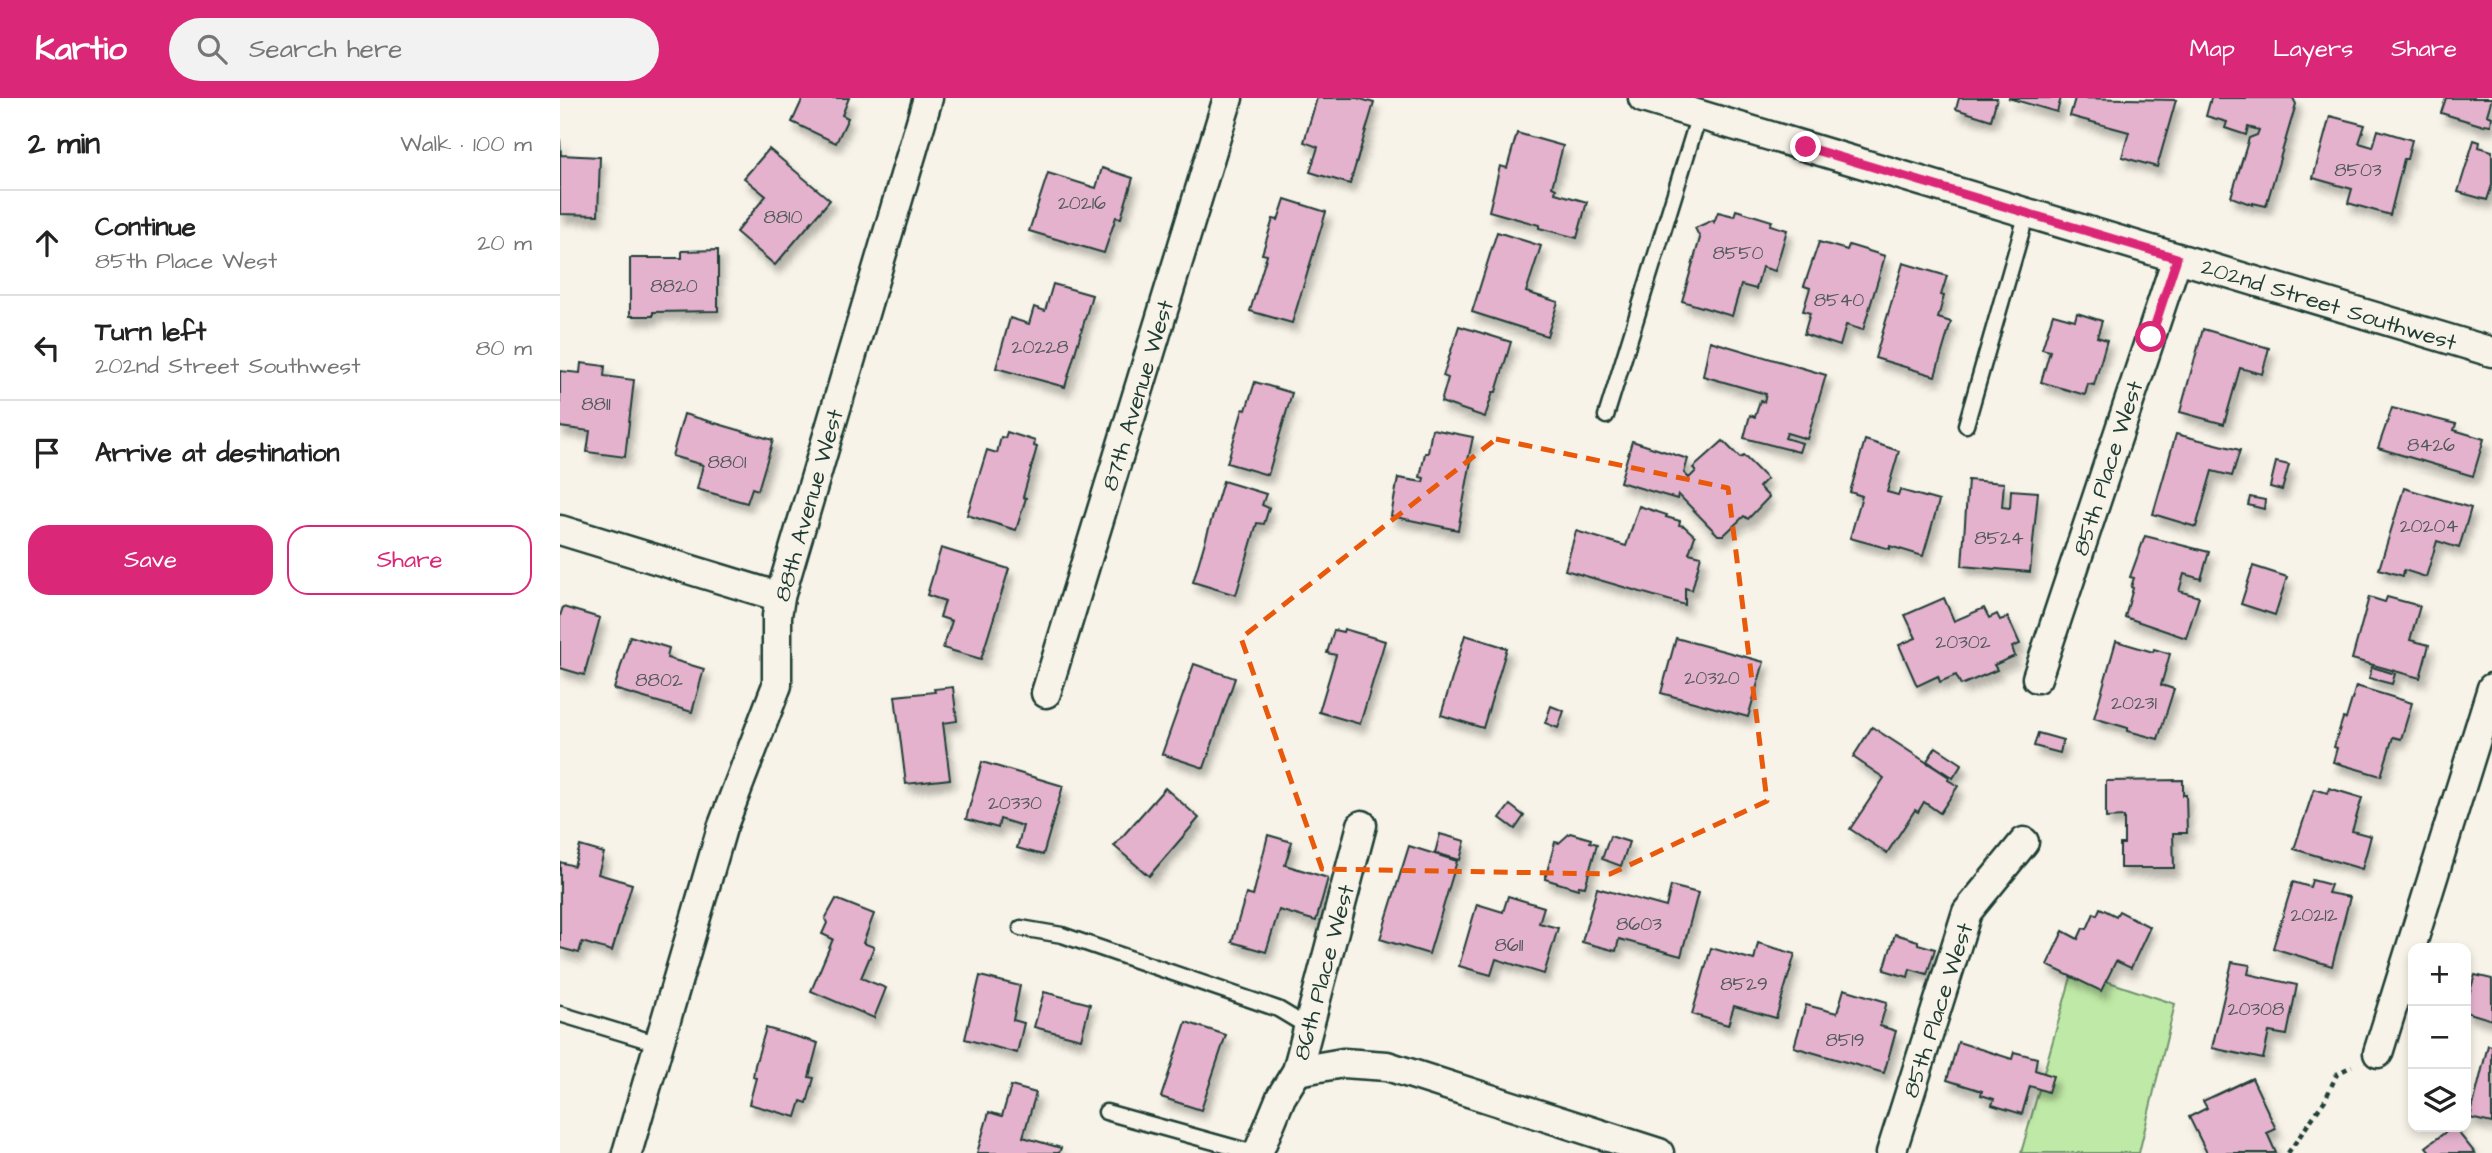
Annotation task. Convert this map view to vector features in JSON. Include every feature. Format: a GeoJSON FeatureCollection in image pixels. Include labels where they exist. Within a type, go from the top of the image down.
{"type":"FeatureCollection","features":[{"type":"Feature","properties":{"kind":"street","name":"88th Avenue West"},"geometry":{"type":"LineString","coordinates":[[627,1153],[722,828],[777,685],[777,616],[780,597],[928,98]]}},
{"type":"Feature","properties":{"kind":"street","name":"87th Avenue West"},"geometry":{"type":"LineString","coordinates":[[1046,692],[1228,98]]}},
{"type":"Feature","properties":{"kind":"street","name":"202nd Street Southwest"},"geometry":{"type":"LineString","coordinates":[[1643,98],[2492,352]]}},
{"type":"Feature","properties":{"kind":"street","name":"85th Place West"},"geometry":{"type":"LineString","coordinates":[[2037,678],[2177,258]]}},
{"type":"Feature","properties":{"kind":"street"},"geometry":{"type":"LineString","coordinates":[[560,530],[780,597]]}},
{"type":"Feature","properties":{"kind":"street"},"geometry":{"type":"LineString","coordinates":[[2378,1053],[2492,688]]}},
{"type":"Feature","properties":{"kind":"street","name":"86th Place West"},"geometry":{"type":"LineString","coordinates":[[1256,1153],[1281,1097],[1297,1071],[1362,825]]}},
{"type":"Feature","properties":{"kind":"street","name":"85th Place West"},"geometry":{"type":"LineString","coordinates":[[1891,1153],[1967,912],[2024,842]]}},
{"type":"Feature","properties":{"kind":"street"},"geometry":{"type":"LineString","coordinates":[[1297,1071],[1343,1063],[1387,1066],[1659,1153]]}},
{"type":"Feature","properties":{"kind":"lane"},"geometry":{"type":"LineString","coordinates":[[1606,416],[1699,115]]}},
{"type":"Feature","properties":{"kind":"lane"},"geometry":{"type":"LineString","coordinates":[[1966,425],[2027,213]]}},
{"type":"Feature","properties":{"kind":"lane"},"geometry":{"type":"LineString","coordinates":[[1021,928],[1062,935],[1278,1009],[1308,1027]]}},
{"type":"Feature","properties":{"kind":"lane"},"geometry":{"type":"LineString","coordinates":[[560,1014],[659,1044]]}},
{"type":"Feature","properties":{"kind":"lane"},"geometry":{"type":"LineString","coordinates":[[1106,1112],[1256,1153]]}},
{"type":"Feature","properties":{"kind":"path"},"geometry":{"type":"LineString","coordinates":[[2288,1153],[2325,1100],[2337,1074],[2378,1053]]}},
{"type":"Feature","properties":{"kind":"highlighted area"},"geometry":{"type":"Polygon","coordinates":[[[1496,439],[1728,488],[1767,801],[1610,874],[1322,869],[1241,638],[1496,439]]]}},
{"type":"Feature","properties":{"kind":"green space"},"geometry":{"type":"Polygon","coordinates":[[[2073,970],[2175,1004],[2139,1153],[2021,1153],[2073,970]]]}},
{"type":"Feature","properties":{"kind":"building"},"geometry":{"type":"Polygon","coordinates":[[[803,98],[849,98],[842,115],[848,118],[836,143],[792,122],[803,98]]]}},
{"type":"Feature","properties":{"kind":"building"},"geometry":{"type":"Polygon","coordinates":[[[1317,98],[1357,98],[1374,103],[1350,184],[1310,172],[1318,147],[1304,142],[1317,98]]]}},
{"type":"Feature","properties":{"kind":"building"},"geometry":{"type":"Polygon","coordinates":[[[1959,98],[1997,98],[1991,120],[1956,109],[1959,98]]]}},
{"type":"Feature","properties":{"kind":"building"},"geometry":{"type":"Polygon","coordinates":[[[2008,98],[2061,98],[2057,112],[2008,98]]]}},
{"type":"Feature","properties":{"kind":"building"},"geometry":{"type":"Polygon","coordinates":[[[2075,98],[2176,100],[2157,167],[2122,157],[2129,132],[2070,116],[2075,98]]]}},
{"type":"Feature","properties":{"kind":"building"},"geometry":{"type":"Polygon","coordinates":[[[2211,98],[2293,98],[2296,104],[2266,206],[2253,205],[2231,197],[2249,138],[2257,135],[2259,130],[2248,127],[2246,135],[2225,128],[2227,122],[2206,116],[2211,98]]]}},
{"type":"Feature","properties":{"kind":"building"},"geometry":{"type":"Polygon","coordinates":[[[2446,98],[2492,98],[2487,115],[2492,117],[2491,125],[2484,126],[2441,113],[2446,98]]]}},
{"type":"Feature","properties":{"kind":"building"},"geometry":{"type":"Polygon","coordinates":[[[2330,116],[2365,125],[2359,143],[2373,147],[2378,130],[2412,140],[2407,159],[2404,159],[2390,215],[2348,203],[2352,189],[2313,178],[2330,116]]]}},
{"type":"Feature","properties":{"kind":"building"},"geometry":{"type":"Polygon","coordinates":[[[1517,133],[1563,146],[1552,187],[1556,189],[1555,193],[1587,202],[1577,238],[1489,211],[1500,166],[1507,168],[1517,133]]]}},
{"type":"Feature","properties":{"kind":"building"},"geometry":{"type":"Polygon","coordinates":[[[560,139],[561,155],[600,157],[598,215],[560,214],[560,139]]]}},
{"type":"Feature","properties":{"kind":"building"},"geometry":{"type":"Polygon","coordinates":[[[2474,140],[2480,142],[2479,147],[2492,151],[2492,185],[2487,200],[2458,192],[2474,140]]]}},
{"type":"Feature","properties":{"kind":"building"},"geometry":{"type":"Polygon","coordinates":[[[769,149],[830,200],[775,265],[736,232],[766,196],[744,178],[769,149]]]}},
{"type":"Feature","properties":{"kind":"building"},"geometry":{"type":"Polygon","coordinates":[[[1102,168],[1133,178],[1121,218],[1116,217],[1104,253],[1029,231],[1048,173],[1096,188],[1102,168]]]}},
{"type":"Feature","properties":{"kind":"building"},"geometry":{"type":"Polygon","coordinates":[[[1285,199],[1326,212],[1292,323],[1250,311],[1267,255],[1262,254],[1273,219],[1278,220],[1285,199]]]}},
{"type":"Feature","properties":{"kind":"building"},"geometry":{"type":"Polygon","coordinates":[[[1736,210],[1772,221],[1770,225],[1787,230],[1775,271],[1762,267],[1756,289],[1741,285],[1732,316],[1682,301],[1700,238],[1695,228],[1713,220],[1714,222],[1718,212],[1734,216],[1736,210]]]}},
{"type":"Feature","properties":{"kind":"building"},"geometry":{"type":"Polygon","coordinates":[[[1497,232],[1541,246],[1526,292],[1558,302],[1547,336],[1472,312],[1497,232]]]}},
{"type":"Feature","properties":{"kind":"building"},"geometry":{"type":"Polygon","coordinates":[[[1819,242],[1847,250],[1849,245],[1885,256],[1863,330],[1846,325],[1840,346],[1804,334],[1810,313],[1803,311],[1810,288],[1804,286],[1819,242]]]}},
{"type":"Feature","properties":{"kind":"building"},"geometry":{"type":"Polygon","coordinates":[[[718,250],[718,311],[653,312],[653,316],[630,316],[630,258],[682,258],[682,251],[718,250]]]}},
{"type":"Feature","properties":{"kind":"building"},"geometry":{"type":"Polygon","coordinates":[[[1903,263],[1947,276],[1938,318],[1951,322],[1935,376],[1875,358],[1903,263]]]}},
{"type":"Feature","properties":{"kind":"building"},"geometry":{"type":"Polygon","coordinates":[[[1053,284],[1092,295],[1065,387],[996,368],[1010,318],[1029,324],[1034,307],[1045,311],[1053,284]]]}},
{"type":"Feature","properties":{"kind":"building"},"geometry":{"type":"Polygon","coordinates":[[[2077,313],[2102,321],[2097,337],[2107,340],[2094,385],[2088,384],[2085,395],[2041,382],[2050,351],[2042,349],[2053,314],[2075,320],[2077,313]]]}},
{"type":"Feature","properties":{"kind":"building"},"geometry":{"type":"Polygon","coordinates":[[[1459,326],[1511,342],[1496,392],[1493,392],[1485,417],[1441,402],[1448,378],[1443,376],[1459,326]]]}},
{"type":"Feature","properties":{"kind":"building"},"geometry":{"type":"Polygon","coordinates":[[[2203,329],[2269,348],[2262,374],[2240,368],[2224,424],[2180,412],[2203,329]]]}},
{"type":"Feature","properties":{"kind":"building"},"geometry":{"type":"Polygon","coordinates":[[[1710,341],[1826,375],[1807,439],[1787,433],[1785,438],[1802,443],[1799,452],[1744,438],[1750,415],[1755,417],[1760,401],[1764,402],[1766,394],[1703,376],[1710,341]]]}},
{"type":"Feature","properties":{"kind":"building"},"geometry":{"type":"Polygon","coordinates":[[[581,363],[605,366],[604,376],[634,380],[625,457],[587,452],[590,431],[560,427],[560,371],[580,373],[581,363]]]}},
{"type":"Feature","properties":{"kind":"building"},"geometry":{"type":"Polygon","coordinates":[[[1255,382],[1292,393],[1268,475],[1227,463],[1243,409],[1246,410],[1255,382]]]}},
{"type":"Feature","properties":{"kind":"building"},"geometry":{"type":"Polygon","coordinates":[[[2392,408],[2456,424],[2454,430],[2484,439],[2473,476],[2378,448],[2392,408]]]}},
{"type":"Feature","properties":{"kind":"building"},"geometry":{"type":"Polygon","coordinates":[[[684,414],[773,440],[758,490],[752,488],[747,503],[697,489],[703,465],[672,456],[684,414]]]}},
{"type":"Feature","properties":{"kind":"building"},"geometry":{"type":"Polygon","coordinates":[[[1432,429],[1473,437],[1458,530],[1391,516],[1398,478],[1423,482],[1424,478],[1420,477],[1432,429]]]}},
{"type":"Feature","properties":{"kind":"building"},"geometry":{"type":"Polygon","coordinates":[[[1007,432],[1035,441],[1034,446],[1037,447],[1016,530],[967,515],[987,450],[997,453],[1001,437],[1005,438],[1007,432]]]}},
{"type":"Feature","properties":{"kind":"building"},"geometry":{"type":"Polygon","coordinates":[[[2176,434],[2240,450],[2232,476],[2212,471],[2196,527],[2153,514],[2176,434]]]}},
{"type":"Feature","properties":{"kind":"building"},"geometry":{"type":"Polygon","coordinates":[[[1865,440],[1899,451],[1887,492],[1898,495],[1900,490],[1939,501],[1923,556],[1850,538],[1862,496],[1850,492],[1865,440]]]}},
{"type":"Feature","properties":{"kind":"building"},"geometry":{"type":"Polygon","coordinates":[[[1632,441],[1688,459],[1684,473],[1689,478],[1696,471],[1693,468],[1723,441],[1740,458],[1744,456],[1767,479],[1759,487],[1769,497],[1748,519],[1744,516],[1724,535],[1718,535],[1678,494],[1677,499],[1620,482],[1632,441]]]}},
{"type":"Feature","properties":{"kind":"building"},"geometry":{"type":"Polygon","coordinates":[[[2276,462],[2289,465],[2282,490],[2270,487],[2276,462]]]}},
{"type":"Feature","properties":{"kind":"building"},"geometry":{"type":"Polygon","coordinates":[[[1968,480],[2004,483],[2002,507],[2010,508],[2011,490],[2038,492],[2030,572],[1962,566],[1968,480]]]}},
{"type":"Feature","properties":{"kind":"building"},"geometry":{"type":"Polygon","coordinates":[[[1223,481],[1266,494],[1262,505],[1269,508],[1264,524],[1257,523],[1236,595],[1193,582],[1223,481]]]}},
{"type":"Feature","properties":{"kind":"building"},"geometry":{"type":"Polygon","coordinates":[[[2404,488],[2471,508],[2459,548],[2437,541],[2426,577],[2404,570],[2403,576],[2379,569],[2404,488]]]}},
{"type":"Feature","properties":{"kind":"building"},"geometry":{"type":"Polygon","coordinates":[[[2250,497],[2265,500],[2264,509],[2248,505],[2250,497]]]}},
{"type":"Feature","properties":{"kind":"building"},"geometry":{"type":"Polygon","coordinates":[[[1639,506],[1680,521],[1679,525],[1695,536],[1689,553],[1701,556],[1692,590],[1685,588],[1685,605],[1565,570],[1576,531],[1626,546],[1639,506]]]}},
{"type":"Feature","properties":{"kind":"building"},"geometry":{"type":"Polygon","coordinates":[[[2145,536],[2209,552],[2201,579],[2184,574],[2179,591],[2199,597],[2186,638],[2125,617],[2133,588],[2134,578],[2130,577],[2145,536]]]}},
{"type":"Feature","properties":{"kind":"building"},"geometry":{"type":"Polygon","coordinates":[[[941,548],[1009,569],[981,659],[943,648],[952,621],[940,617],[945,601],[927,595],[941,548]]]}},
{"type":"Feature","properties":{"kind":"building"},"geometry":{"type":"Polygon","coordinates":[[[2253,566],[2287,577],[2275,615],[2241,604],[2253,566]]]}},
{"type":"Feature","properties":{"kind":"building"},"geometry":{"type":"Polygon","coordinates":[[[2369,597],[2385,602],[2387,597],[2420,606],[2410,640],[2429,645],[2420,678],[2352,659],[2369,597]]]}},
{"type":"Feature","properties":{"kind":"building"},"geometry":{"type":"Polygon","coordinates":[[[1944,598],[1954,621],[1984,608],[1989,618],[1997,614],[2000,620],[2008,617],[2020,644],[2012,647],[2015,656],[1994,665],[1997,670],[1961,685],[1956,675],[1940,682],[1938,676],[1917,686],[1899,645],[1916,638],[1905,615],[1944,598]]]}},
{"type":"Feature","properties":{"kind":"building"},"geometry":{"type":"Polygon","coordinates":[[[563,607],[600,618],[584,675],[560,668],[560,616],[563,607]]]}},
{"type":"Feature","properties":{"kind":"building"},"geometry":{"type":"Polygon","coordinates":[[[1344,629],[1385,641],[1360,724],[1319,712],[1336,655],[1327,653],[1334,630],[1343,632],[1344,629]]]}},
{"type":"Feature","properties":{"kind":"building"},"geometry":{"type":"Polygon","coordinates":[[[1465,635],[1507,648],[1483,728],[1441,715],[1465,635]]]}},
{"type":"Feature","properties":{"kind":"building"},"geometry":{"type":"Polygon","coordinates":[[[630,636],[669,648],[667,658],[704,669],[692,712],[614,689],[630,636]]]}},
{"type":"Feature","properties":{"kind":"building"},"geometry":{"type":"Polygon","coordinates":[[[1676,638],[1764,662],[1748,717],[1661,693],[1676,638]]]}},
{"type":"Feature","properties":{"kind":"building"},"geometry":{"type":"Polygon","coordinates":[[[2116,641],[2170,654],[2161,685],[2174,689],[2158,739],[2094,718],[2116,641]]]}},
{"type":"Feature","properties":{"kind":"building"},"geometry":{"type":"Polygon","coordinates":[[[1194,664],[1235,678],[1204,768],[1162,754],[1194,664]]]}},
{"type":"Feature","properties":{"kind":"building"},"geometry":{"type":"Polygon","coordinates":[[[2372,667],[2395,674],[2392,684],[2369,678],[2372,667]]]}},
{"type":"Feature","properties":{"kind":"building"},"geometry":{"type":"Polygon","coordinates":[[[2356,686],[2412,703],[2401,739],[2393,737],[2381,776],[2333,762],[2337,748],[2334,747],[2356,686]]]}},
{"type":"Feature","properties":{"kind":"building"},"geometry":{"type":"Polygon","coordinates":[[[953,687],[957,721],[943,723],[950,779],[906,784],[895,696],[935,692],[934,689],[953,687]]]}},
{"type":"Feature","properties":{"kind":"building"},"geometry":{"type":"Polygon","coordinates":[[[1551,706],[1564,711],[1558,728],[1545,723],[1551,706]]]}},
{"type":"Feature","properties":{"kind":"building"},"geometry":{"type":"Polygon","coordinates":[[[1872,727],[1949,777],[1948,780],[1958,786],[1940,813],[1924,802],[1918,812],[1915,810],[1887,853],[1850,829],[1884,778],[1853,757],[1872,727]]]}},
{"type":"Feature","properties":{"kind":"building"},"geometry":{"type":"Polygon","coordinates":[[[2038,733],[2063,740],[2060,753],[2034,746],[2038,733]]]}},
{"type":"Feature","properties":{"kind":"building"},"geometry":{"type":"Polygon","coordinates":[[[1936,747],[1962,764],[1953,778],[1927,761],[1936,747]]]}},
{"type":"Feature","properties":{"kind":"building"},"geometry":{"type":"Polygon","coordinates":[[[982,762],[1063,786],[1043,855],[1017,848],[1023,826],[1000,819],[998,828],[966,819],[982,762]]]}},
{"type":"Feature","properties":{"kind":"building"},"geometry":{"type":"Polygon","coordinates":[[[2183,780],[2187,833],[2173,833],[2174,868],[2120,868],[2120,844],[2124,844],[2124,817],[2106,818],[2106,781],[2183,780]]]}},
{"type":"Feature","properties":{"kind":"building"},"geometry":{"type":"Polygon","coordinates":[[[1165,788],[1199,818],[1149,876],[1114,846],[1165,788]]]}},
{"type":"Feature","properties":{"kind":"building"},"geometry":{"type":"Polygon","coordinates":[[[2329,788],[2362,798],[2352,831],[2371,836],[2362,869],[2294,849],[2314,789],[2328,793],[2329,788]]]}},
{"type":"Feature","properties":{"kind":"building"},"geometry":{"type":"Polygon","coordinates":[[[1510,805],[1524,816],[1515,829],[1500,818],[1510,805]]]}},
{"type":"Feature","properties":{"kind":"building"},"geometry":{"type":"Polygon","coordinates":[[[1570,833],[1591,839],[1590,842],[1597,844],[1585,887],[1579,886],[1578,889],[1545,879],[1555,842],[1559,843],[1570,833]]]}},
{"type":"Feature","properties":{"kind":"building"},"geometry":{"type":"Polygon","coordinates":[[[1440,834],[1465,841],[1460,860],[1435,853],[1440,834]]]}},
{"type":"Feature","properties":{"kind":"building"},"geometry":{"type":"Polygon","coordinates":[[[1268,835],[1292,842],[1285,865],[1328,878],[1316,921],[1279,910],[1266,952],[1232,942],[1246,894],[1253,896],[1268,835]]]}},
{"type":"Feature","properties":{"kind":"building"},"geometry":{"type":"Polygon","coordinates":[[[1610,836],[1629,842],[1621,866],[1602,859],[1610,836]]]}},
{"type":"Feature","properties":{"kind":"building"},"geometry":{"type":"Polygon","coordinates":[[[580,846],[604,853],[598,874],[632,884],[612,951],[582,942],[579,953],[560,948],[560,862],[574,866],[580,846]]]}},
{"type":"Feature","properties":{"kind":"building"},"geometry":{"type":"Polygon","coordinates":[[[1409,846],[1457,861],[1429,954],[1380,939],[1409,846]]]}},
{"type":"Feature","properties":{"kind":"building"},"geometry":{"type":"Polygon","coordinates":[[[2312,880],[2331,885],[2328,893],[2350,897],[2332,966],[2273,948],[2293,882],[2310,887],[2312,880]]]}},
{"type":"Feature","properties":{"kind":"building"},"geometry":{"type":"Polygon","coordinates":[[[1671,886],[1698,893],[1681,956],[1619,939],[1616,951],[1582,942],[1597,888],[1666,907],[1671,886]]]}},
{"type":"Feature","properties":{"kind":"building"},"geometry":{"type":"Polygon","coordinates":[[[1508,896],[1544,907],[1539,923],[1558,928],[1544,974],[1496,959],[1491,975],[1459,966],[1477,904],[1503,912],[1508,896]]]}},
{"type":"Feature","properties":{"kind":"building"},"geometry":{"type":"Polygon","coordinates":[[[836,899],[874,914],[863,943],[874,947],[861,978],[886,988],[874,1018],[811,991],[833,939],[822,934],[827,923],[825,919],[836,899]]]}},
{"type":"Feature","properties":{"kind":"building"},"geometry":{"type":"Polygon","coordinates":[[[2100,908],[2116,916],[2119,911],[2150,927],[2131,968],[2116,961],[2101,991],[2047,965],[2063,931],[2078,939],[2083,928],[2087,929],[2094,913],[2097,915],[2100,908]]]}},
{"type":"Feature","properties":{"kind":"building"},"geometry":{"type":"Polygon","coordinates":[[[1895,934],[1935,949],[1927,974],[1910,969],[1908,977],[1884,970],[1895,934]]]}},
{"type":"Feature","properties":{"kind":"building"},"geometry":{"type":"Polygon","coordinates":[[[1758,943],[1795,954],[1776,1018],[1734,1006],[1728,1025],[1692,1014],[1711,948],[1754,960],[1758,943]]]}},
{"type":"Feature","properties":{"kind":"building"},"geometry":{"type":"Polygon","coordinates":[[[2232,962],[2250,965],[2248,974],[2297,985],[2287,1035],[2269,1032],[2263,1059],[2212,1048],[2232,962]]]}},
{"type":"Feature","properties":{"kind":"building"},"geometry":{"type":"Polygon","coordinates":[[[2475,975],[2492,979],[2492,1020],[2471,1014],[2471,988],[2475,975]]]}},
{"type":"Feature","properties":{"kind":"building"},"geometry":{"type":"Polygon","coordinates":[[[980,976],[1020,986],[1013,1020],[1024,1023],[1017,1053],[965,1039],[980,976]]]}},
{"type":"Feature","properties":{"kind":"building"},"geometry":{"type":"Polygon","coordinates":[[[1844,989],[1887,1002],[1880,1026],[1896,1031],[1884,1073],[1794,1047],[1806,1005],[1837,1013],[1844,989]]]}},
{"type":"Feature","properties":{"kind":"building"},"geometry":{"type":"Polygon","coordinates":[[[1044,992],[1090,1004],[1081,1039],[1034,1027],[1044,992]]]}},
{"type":"Feature","properties":{"kind":"building"},"geometry":{"type":"Polygon","coordinates":[[[1186,1022],[1226,1035],[1201,1110],[1161,1097],[1186,1022]]]}},
{"type":"Feature","properties":{"kind":"building"},"geometry":{"type":"Polygon","coordinates":[[[766,1028],[818,1043],[809,1077],[814,1078],[807,1103],[801,1101],[796,1117],[749,1104],[756,1078],[753,1077],[755,1065],[766,1028]]]}},
{"type":"Feature","properties":{"kind":"building"},"geometry":{"type":"Polygon","coordinates":[[[1958,1042],[2012,1059],[2014,1052],[2037,1058],[2035,1070],[2053,1076],[2048,1092],[2030,1086],[2022,1114],[1992,1105],[1994,1099],[1981,1095],[1982,1091],[1947,1080],[1958,1042]]]}},
{"type":"Feature","properties":{"kind":"building"},"geometry":{"type":"Polygon","coordinates":[[[2488,1045],[2492,1046],[2492,1123],[2471,1118],[2488,1045]]]}},
{"type":"Feature","properties":{"kind":"building"},"geometry":{"type":"Polygon","coordinates":[[[2252,1078],[2276,1129],[2267,1133],[2276,1153],[2207,1153],[2189,1117],[2207,1108],[2203,1101],[2252,1078]]]}},
{"type":"Feature","properties":{"kind":"building"},"geometry":{"type":"Polygon","coordinates":[[[1011,1086],[1036,1093],[1023,1137],[1061,1148],[1059,1153],[977,1153],[989,1112],[1002,1116],[1011,1086]]]}},
{"type":"Feature","properties":{"kind":"building"},"geometry":{"type":"Polygon","coordinates":[[[2446,1132],[2458,1132],[2475,1153],[2431,1153],[2426,1147],[2446,1132]]]}},
{"type":"Feature","properties":{"kind":"route"},"geometry":{"type":"LineString","coordinates":[[1806,147],[2177,258],[2151,337]]}}]}
